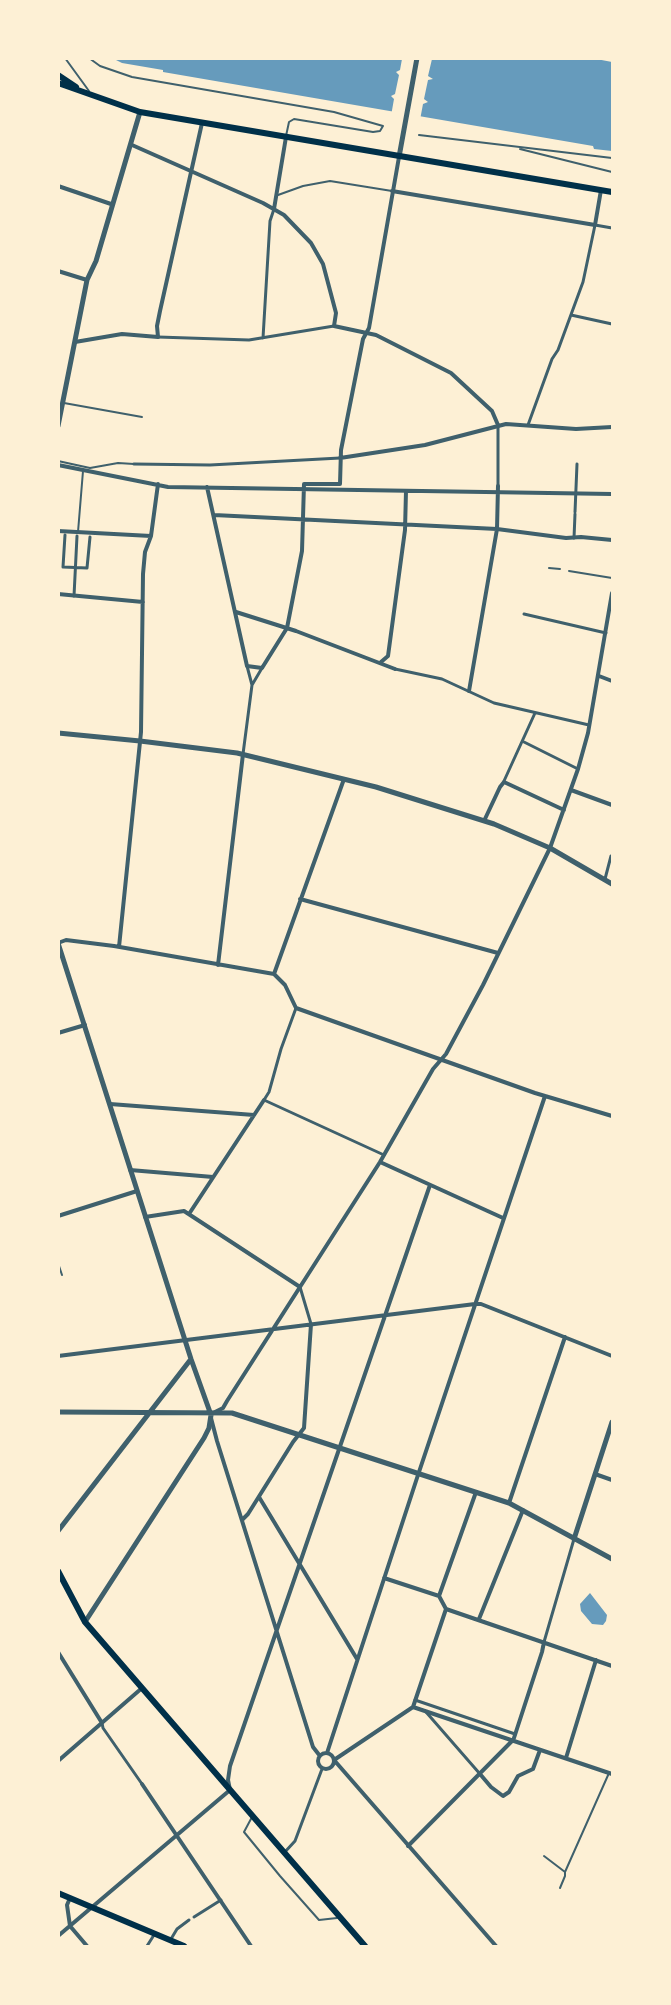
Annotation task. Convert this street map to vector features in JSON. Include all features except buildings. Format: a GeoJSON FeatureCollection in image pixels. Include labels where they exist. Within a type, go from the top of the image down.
{"type":"FeatureCollection","features":[{"type":"Feature","properties":{"kind":"main road"},"geometry":{"type":"LineString","coordinates":[[58,75],[92,96]]}},
{"type":"Feature","properties":{"kind":"main road"},"geometry":{"type":"LineString","coordinates":[[58,83],[141,112],[612,192]]}},
{"type":"Feature","properties":{"kind":"main road"},"geometry":{"type":"LineString","coordinates":[[58,1571],[85,1622],[365,1947]]}},
{"type":"Feature","properties":{"kind":"main road"},"geometry":{"type":"LineString","coordinates":[[58,1893],[184,1947]]}},
{"type":"Feature","properties":{"kind":"street"},"geometry":{"type":"LineString","coordinates":[[304,487],[340,484],[340,458],[363,339],[369,328],[417,58]]}},
{"type":"Feature","properties":{"kind":"street"},"geometry":{"type":"LineString","coordinates":[[58,426],[89,280],[141,112]]}},
{"type":"Feature","properties":{"kind":"street"},"geometry":{"type":"LineString","coordinates":[[158,337],[160,311],[202,123]]}},
{"type":"Feature","properties":{"kind":"street"},"geometry":{"type":"LineString","coordinates":[[264,338],[270,221],[278,195],[286,136]]}},
{"type":"Feature","properties":{"kind":"street"},"geometry":{"type":"LineString","coordinates":[[132,145],[284,215],[311,243],[324,264],[336,313],[334,326]]}},
{"type":"Feature","properties":{"kind":"street"},"geometry":{"type":"LineString","coordinates":[[58,186],[111,204]]}},
{"type":"Feature","properties":{"kind":"street"},"geometry":{"type":"LineString","coordinates":[[528,425],[583,282],[601,190]]}},
{"type":"Feature","properties":{"kind":"street"},"geometry":{"type":"LineString","coordinates":[[392,191],[612,228]]}},
{"type":"Feature","properties":{"kind":"street"},"geometry":{"type":"LineString","coordinates":[[58,271],[89,280]]}},
{"type":"Feature","properties":{"kind":"street"},"geometry":{"type":"LineString","coordinates":[[571,315],[612,324]]}},
{"type":"Feature","properties":{"kind":"street"},"geometry":{"type":"LineString","coordinates":[[75,342],[122,334],[249,340],[334,326],[376,335],[451,373],[492,411],[498,425],[497,529],[469,692]]}},
{"type":"Feature","properties":{"kind":"street"},"geometry":{"type":"LineString","coordinates":[[59,382],[67,383]]}},
{"type":"Feature","properties":{"kind":"street"},"geometry":{"type":"LineString","coordinates":[[134,464],[210,465],[340,458],[425,445],[498,425],[576,429],[612,427]]}},
{"type":"Feature","properties":{"kind":"street"},"geometry":{"type":"LineString","coordinates":[[58,463],[83,471],[168,487],[304,487],[612,494]]}},
{"type":"Feature","properties":{"kind":"street"},"geometry":{"type":"LineString","coordinates":[[574,538],[577,464]]}},
{"type":"Feature","properties":{"kind":"street"},"geometry":{"type":"LineString","coordinates":[[119,947],[140,741],[144,556],[151,536],[158,484]]}},
{"type":"Feature","properties":{"kind":"street"},"geometry":{"type":"LineString","coordinates":[[207,487],[252,685],[218,965]]}},
{"type":"Feature","properties":{"kind":"street"},"geometry":{"type":"LineString","coordinates":[[252,685],[287,628],[302,551],[304,487]]}},
{"type":"Feature","properties":{"kind":"street"},"geometry":{"type":"LineString","coordinates":[[381,662],[388,656],[405,524],[406,491]]}},
{"type":"Feature","properties":{"kind":"street"},"geometry":{"type":"LineString","coordinates":[[214,515],[497,529],[612,540]]}},
{"type":"Feature","properties":{"kind":"street"},"geometry":{"type":"LineString","coordinates":[[58,531],[78,534],[151,536]]}},
{"type":"Feature","properties":{"kind":"street"},"geometry":{"type":"LineString","coordinates":[[74,596],[78,534]]}},
{"type":"Feature","properties":{"kind":"street"},"geometry":{"type":"LineString","coordinates":[[65,535],[63,567],[87,568],[90,537]]}},
{"type":"Feature","properties":{"kind":"street"},"geometry":{"type":"LineString","coordinates":[[211,1415],[223,1408],[380,1162],[433,1069],[442,1059],[550,848],[578,769],[590,725],[612,593]]}},
{"type":"Feature","properties":{"kind":"street"},"geometry":{"type":"LineString","coordinates":[[58,594],[143,602]]}},
{"type":"Feature","properties":{"kind":"street"},"geometry":{"type":"LineString","coordinates":[[235,612],[287,628],[395,669],[442,679],[494,703],[590,725]]}},
{"type":"Feature","properties":{"kind":"street"},"geometry":{"type":"LineString","coordinates":[[524,614],[606,633]]}},
{"type":"Feature","properties":{"kind":"street"},"geometry":{"type":"LineString","coordinates":[[247,666],[262,668]]}},
{"type":"Feature","properties":{"kind":"street"},"geometry":{"type":"LineString","coordinates":[[598,676],[612,681]]}},
{"type":"Feature","properties":{"kind":"street"},"geometry":{"type":"LineString","coordinates":[[484,821],[535,713]]}},
{"type":"Feature","properties":{"kind":"street"},"geometry":{"type":"LineString","coordinates":[[58,733],[243,754],[344,779],[484,821],[550,848],[612,884]]}},
{"type":"Feature","properties":{"kind":"street"},"geometry":{"type":"LineString","coordinates":[[523,742],[578,769]]}},
{"type":"Feature","properties":{"kind":"street"},"geometry":{"type":"LineString","coordinates":[[274,975],[344,779]]}},
{"type":"Feature","properties":{"kind":"street"},"geometry":{"type":"LineString","coordinates":[[504,782],[564,810]]}},
{"type":"Feature","properties":{"kind":"street"},"geometry":{"type":"LineString","coordinates":[[571,790],[612,805]]}},
{"type":"Feature","properties":{"kind":"street"},"geometry":{"type":"LineString","coordinates":[[605,879],[611,856]]}},
{"type":"Feature","properties":{"kind":"street"},"geometry":{"type":"LineString","coordinates":[[300,899],[498,953]]}},
{"type":"Feature","properties":{"kind":"street"},"geometry":{"type":"LineString","coordinates":[[320,1756],[313,1747],[217,1441],[211,1415],[130,1170],[59,943],[66,940],[119,947],[274,975],[285,985],[296,1008],[545,1096],[612,1116]]}},
{"type":"Feature","properties":{"kind":"street"},"geometry":{"type":"LineString","coordinates":[[188,1214],[269,1092],[281,1048],[296,1008]]}},
{"type":"Feature","properties":{"kind":"street"},"geometry":{"type":"LineString","coordinates":[[58,1033],[85,1025]]}},
{"type":"Feature","properties":{"kind":"street"},"geometry":{"type":"LineString","coordinates":[[476,1492],[440,1596],[446,1609],[413,1707],[334,1760],[330,1769],[322,1768],[318,1762],[320,1756],[327,1753],[545,1096]]}},
{"type":"Feature","properties":{"kind":"street"},"geometry":{"type":"LineString","coordinates":[[264,1100],[384,1155]]}},
{"type":"Feature","properties":{"kind":"street"},"geometry":{"type":"LineString","coordinates":[[109,1104],[254,1115]]}},
{"type":"Feature","properties":{"kind":"street"},"geometry":{"type":"LineString","coordinates":[[380,1162],[503,1218]]}},
{"type":"Feature","properties":{"kind":"street"},"geometry":{"type":"LineString","coordinates":[[130,1170],[213,1178]]}},
{"type":"Feature","properties":{"kind":"street"},"geometry":{"type":"LineString","coordinates":[[58,1936],[230,1790],[228,1773],[430,1185]]}},
{"type":"Feature","properties":{"kind":"street"},"geometry":{"type":"LineString","coordinates":[[58,1216],[137,1191]]}},
{"type":"Feature","properties":{"kind":"street"},"geometry":{"type":"LineString","coordinates":[[146,1217],[184,1211],[300,1287],[310,1324],[304,1428],[292,1442],[259,1497],[242,1520]]}},
{"type":"Feature","properties":{"kind":"street"},"geometry":{"type":"LineString","coordinates":[[58,1356],[475,1304],[612,1356]]}},
{"type":"Feature","properties":{"kind":"street"},"geometry":{"type":"LineString","coordinates":[[509,1503],[565,1337]]}},
{"type":"Feature","properties":{"kind":"street"},"geometry":{"type":"LineString","coordinates":[[58,1531],[191,1359]]}},
{"type":"Feature","properties":{"kind":"street"},"geometry":{"type":"LineString","coordinates":[[58,1412],[211,1415],[223,1412],[232,1413],[509,1503],[612,1558]]}},
{"type":"Feature","properties":{"kind":"street"},"geometry":{"type":"LineString","coordinates":[[85,1622],[204,1438],[209,1428],[211,1415]]}},
{"type":"Feature","properties":{"kind":"street"},"geometry":{"type":"LineString","coordinates":[[408,1846],[513,1741],[612,1422]]}},
{"type":"Feature","properties":{"kind":"street"},"geometry":{"type":"LineString","coordinates":[[595,1474],[612,1480]]}},
{"type":"Feature","properties":{"kind":"street"},"geometry":{"type":"LineString","coordinates":[[259,1497],[357,1659]]}},
{"type":"Feature","properties":{"kind":"street"},"geometry":{"type":"LineString","coordinates":[[479,1619],[524,1510]]}},
{"type":"Feature","properties":{"kind":"street"},"geometry":{"type":"LineString","coordinates":[[384,1578],[440,1596]]}},
{"type":"Feature","properties":{"kind":"street"},"geometry":{"type":"LineString","coordinates":[[446,1609],[612,1666]]}},
{"type":"Feature","properties":{"kind":"street"},"geometry":{"type":"LineString","coordinates":[[58,1653],[103,1728],[251,1947]]}},
{"type":"Feature","properties":{"kind":"street"},"geometry":{"type":"LineString","coordinates":[[566,1758],[597,1660]]}},
{"type":"Feature","properties":{"kind":"street"},"geometry":{"type":"LineString","coordinates":[[58,1761],[142,1688]]}},
{"type":"Feature","properties":{"kind":"street"},"geometry":{"type":"LineString","coordinates":[[415,1700],[515,1734]]}},
{"type":"Feature","properties":{"kind":"street"},"geometry":{"type":"LineString","coordinates":[[413,1707],[610,1773]]}},
{"type":"Feature","properties":{"kind":"street"},"geometry":{"type":"LineString","coordinates":[[425,1711],[491,1787],[503,1796],[518,1776],[532,1769],[540,1750]]}},
{"type":"Feature","properties":{"kind":"street"},"geometry":{"type":"LineString","coordinates":[[327,1753],[332,1755],[496,1947]]}},
{"type":"Feature","properties":{"kind":"street"},"geometry":{"type":"LineString","coordinates":[[284,1852],[295,1841],[322,1768]]}},
{"type":"Feature","properties":{"kind":"street"},"geometry":{"type":"LineString","coordinates":[[70,1898],[67,1905],[70,1926],[87,1947]]}},
{"type":"Feature","properties":{"kind":"street"},"geometry":{"type":"LineString","coordinates":[[194,1917],[221,1900]]}},
{"type":"Feature","properties":{"kind":"street"},"geometry":{"type":"LineString","coordinates":[[170,1941],[177,1929],[189,1920]]}},
{"type":"Feature","properties":{"kind":"street"},"geometry":{"type":"LineString","coordinates":[[147,1947],[154,1934]]}},
{"type":"Feature","properties":{"kind":"lane"},"geometry":{"type":"LineString","coordinates":[[64,58],[92,96]]}},
{"type":"Feature","properties":{"kind":"lane"},"geometry":{"type":"LineString","coordinates":[[89,58],[100,66],[132,77],[334,112],[383,126],[380,131],[373,132],[293,120],[289,122],[286,136]]}},
{"type":"Feature","properties":{"kind":"lane"},"geometry":{"type":"LineString","coordinates":[[419,135],[612,158]]}},
{"type":"Feature","properties":{"kind":"lane"},"geometry":{"type":"LineString","coordinates":[[514,147],[541,156],[612,172]]}},
{"type":"Feature","properties":{"kind":"lane"},"geometry":{"type":"LineString","coordinates":[[278,195],[303,186],[330,181],[392,191]]}},
{"type":"Feature","properties":{"kind":"lane"},"geometry":{"type":"LineString","coordinates":[[64,402],[142,417]]}},
{"type":"Feature","properties":{"kind":"lane"},"geometry":{"type":"LineString","coordinates":[[58,463],[90,468],[118,463],[134,464]]}},
{"type":"Feature","properties":{"kind":"lane"},"geometry":{"type":"LineString","coordinates":[[78,534],[83,471]]}},
{"type":"Feature","properties":{"kind":"lane"},"geometry":{"type":"LineString","coordinates":[[549,568],[560,569]]}},
{"type":"Feature","properties":{"kind":"lane"},"geometry":{"type":"LineString","coordinates":[[569,571],[612,578]]}},
{"type":"Feature","properties":{"kind":"lane"},"geometry":{"type":"LineString","coordinates":[[58,1263],[62,1275]]}},
{"type":"Feature","properties":{"kind":"lane"},"geometry":{"type":"LineString","coordinates":[[560,1887],[610,1773]]}},
{"type":"Feature","properties":{"kind":"lane"},"geometry":{"type":"LineString","coordinates":[[252,1817],[244,1832],[319,1920],[341,1917]]}},
{"type":"Feature","properties":{"kind":"lane"},"geometry":{"type":"LineString","coordinates":[[544,1856],[565,1872]]}},
{"type":"Feature","properties":{"kind":"water"},"geometry":{"type":"Polygon","coordinates":[[[591,58],[612,62],[612,151],[163,72],[163,70],[122,63],[114,59],[591,58]]]}},
{"type":"Feature","properties":{"kind":"water"},"geometry":{"type":"Polygon","coordinates":[[[590,1593],[607,1615],[603,1625],[592,1624],[581,1611],[580,1604],[590,1593]]]}},
{"type":"Feature","properties":{"kind":"pier"},"geometry":{"type":"Polygon","coordinates":[[[402,59],[432,59],[428,76],[433,79],[428,80],[424,99],[428,102],[423,104],[420,120],[391,116],[394,99],[391,96],[395,94],[399,75],[396,72],[400,70],[402,59]]]}}]}
